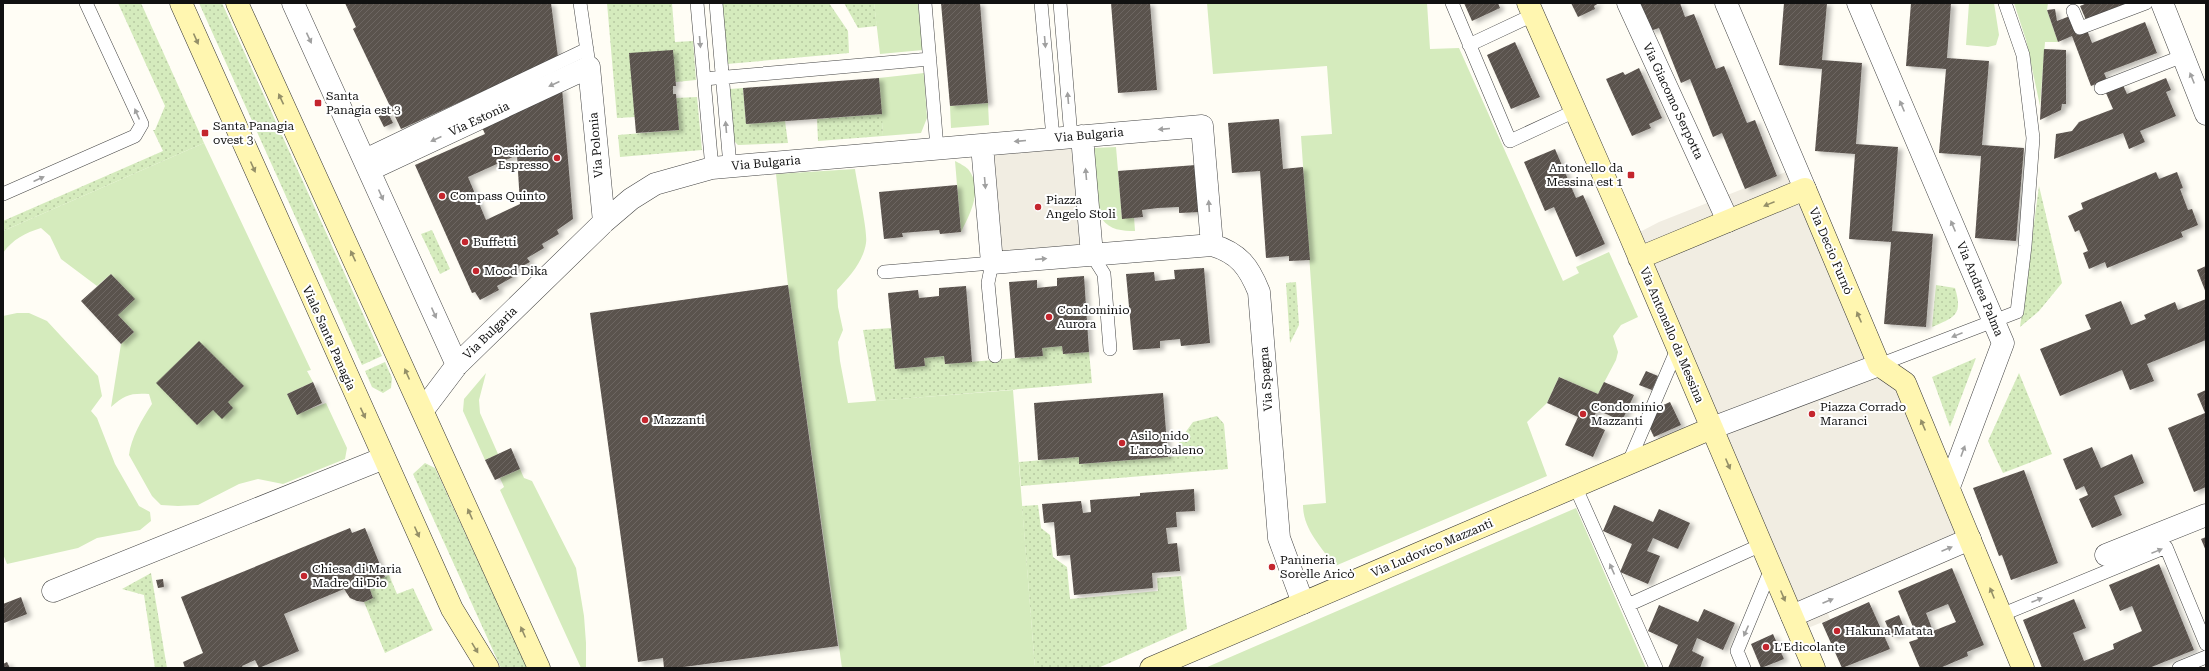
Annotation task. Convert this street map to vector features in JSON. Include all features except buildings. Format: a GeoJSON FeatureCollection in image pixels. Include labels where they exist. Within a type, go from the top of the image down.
{"type":"FeatureCollection","features":[{"type":"Feature","properties":{"kind":"street","name":"Viale Santa Panagia"},"geometry":{"type":"LineString","coordinates":[[180,3],[452,609],[488,668]]}},
{"type":"Feature","properties":{"kind":"street"},"geometry":{"type":"LineString","coordinates":[[237,3],[539,668]]}},
{"type":"Feature","properties":{"kind":"street"},"geometry":{"type":"LineString","coordinates":[[293,3],[457,365]]}},
{"type":"Feature","properties":{"kind":"street","name":"Via Giacomo Serpotta"},"geometry":{"type":"LineString","coordinates":[[1628,3],[1728,221]]}},
{"type":"Feature","properties":{"kind":"street","name":"Via Decio Furnò"},"geometry":{"type":"LineString","coordinates":[[1726,3],[1879,365]]}},
{"type":"Feature","properties":{"kind":"street","name":"Via Andrea Palma"},"geometry":{"type":"LineString","coordinates":[[1858,3],[2003,343],[1949,487]]}},
{"type":"Feature","properties":{"kind":"street"},"geometry":{"type":"LineString","coordinates":[[2162,3],[2206,114]]}},
{"type":"Feature","properties":{"kind":"street","name":"Via Antonello da Messina"},"geometry":{"type":"LineString","coordinates":[[1531,9],[1678,347],[1814,668]]}},
{"type":"Feature","properties":{"kind":"street","name":"Via Estonia"},"geometry":{"type":"LineString","coordinates":[[366,163],[588,58]]}},
{"type":"Feature","properties":{"kind":"street","name":"Via Polonia"},"geometry":{"type":"LineString","coordinates":[[588,58],[604,222]]}},
{"type":"Feature","properties":{"kind":"street","name":"Via Bulgaria"},"geometry":{"type":"LineString","coordinates":[[423,410],[457,365],[604,222],[631,198],[656,184],[721,167],[1202,126],[1212,245]]}},
{"type":"Feature","properties":{"kind":"street"},"geometry":{"type":"LineString","coordinates":[[1069,137],[1092,255]]}},
{"type":"Feature","properties":{"kind":"street"},"geometry":{"type":"LineString","coordinates":[[982,144],[992,263],[1212,245]]}},
{"type":"Feature","properties":{"kind":"street"},"geometry":{"type":"LineString","coordinates":[[1639,258],[1805,189]]}},
{"type":"Feature","properties":{"kind":"street","name":"Via Spagna"},"geometry":{"type":"LineString","coordinates":[[1212,245],[1225,249],[1240,260],[1251,272],[1259,292],[1279,538],[1303,603]]}},
{"type":"Feature","properties":{"kind":"street"},"geometry":{"type":"LineString","coordinates":[[1712,428],[1879,365],[1905,382],[2023,668]]}},
{"type":"Feature","properties":{"kind":"street","name":"Via Ludovico Mazzanti"},"geometry":{"type":"LineString","coordinates":[[1151,668],[1712,428]]}},
{"type":"Feature","properties":{"kind":"street"},"geometry":{"type":"LineString","coordinates":[[53,591],[384,458]]}},
{"type":"Feature","properties":{"kind":"street"},"geometry":{"type":"LineString","coordinates":[[2106,555],[2206,515]]}},
{"type":"Feature","properties":{"kind":"street"},"geometry":{"type":"LineString","coordinates":[[1792,616],[1970,539]]}},
{"type":"Feature","properties":{"kind":"lane"},"geometry":{"type":"LineString","coordinates":[[3,194],[135,136],[142,124],[86,3]]}},
{"type":"Feature","properties":{"kind":"lane"},"geometry":{"type":"LineString","coordinates":[[580,3],[588,58]]}},
{"type":"Feature","properties":{"kind":"lane"},"geometry":{"type":"LineString","coordinates":[[696,3],[704,79],[721,167]]}},
{"type":"Feature","properties":{"kind":"lane"},"geometry":{"type":"LineString","coordinates":[[716,3],[722,78],[721,167]]}},
{"type":"Feature","properties":{"kind":"lane"},"geometry":{"type":"LineString","coordinates":[[925,3],[937,148]]}},
{"type":"Feature","properties":{"kind":"lane"},"geometry":{"type":"LineString","coordinates":[[1041,3],[1069,137]]}},
{"type":"Feature","properties":{"kind":"lane"},"geometry":{"type":"LineString","coordinates":[[1060,3],[1069,137]]}},
{"type":"Feature","properties":{"kind":"lane"},"geometry":{"type":"LineString","coordinates":[[1452,3],[1510,141],[1575,112]]}},
{"type":"Feature","properties":{"kind":"lane"},"geometry":{"type":"LineString","coordinates":[[1879,365],[2017,312],[2025,246],[2033,138],[2023,55],[2005,3]]}},
{"type":"Feature","properties":{"kind":"lane"},"geometry":{"type":"LineString","coordinates":[[2073,11],[2080,28],[2146,3]]}},
{"type":"Feature","properties":{"kind":"lane"},"geometry":{"type":"LineString","coordinates":[[1469,44],[1531,9]]}},
{"type":"Feature","properties":{"kind":"lane"},"geometry":{"type":"LineString","coordinates":[[2101,88],[2183,56]]}},
{"type":"Feature","properties":{"kind":"lane"},"geometry":{"type":"LineString","coordinates":[[704,79],[930,59]]}},
{"type":"Feature","properties":{"kind":"lane"},"geometry":{"type":"LineString","coordinates":[[1092,255],[1104,274],[1110,348]]}},
{"type":"Feature","properties":{"kind":"lane"},"geometry":{"type":"LineString","coordinates":[[884,272],[992,263],[988,283],[995,356]]}},
{"type":"Feature","properties":{"kind":"lane"},"geometry":{"type":"LineString","coordinates":[[1628,464],[1678,347]]}},
{"type":"Feature","properties":{"kind":"lane"},"geometry":{"type":"LineString","coordinates":[[1575,486],[1656,668]]}},
{"type":"Feature","properties":{"kind":"lane"},"geometry":{"type":"LineString","coordinates":[[1628,604],[1761,545]]}},
{"type":"Feature","properties":{"kind":"lane"},"geometry":{"type":"LineString","coordinates":[[2001,615],[2166,547],[2206,644]]}},
{"type":"Feature","properties":{"kind":"lane"},"geometry":{"type":"LineString","coordinates":[[1744,668],[1737,651],[1771,569]]}},
{"type":"Feature","properties":{"kind":"lane"},"geometry":{"type":"LineString","coordinates":[[2179,668],[2206,657]]}},
{"type":"Feature","properties":{"kind":"green space"},"geometry":{"type":"Polygon","coordinates":[[[118,3],[141,3],[204,143],[3,231],[3,221],[163,151],[153,130],[155,130],[165,106],[118,3]]]}},
{"type":"Feature","properties":{"kind":"green space"},"geometry":{"type":"Polygon","coordinates":[[[199,3],[222,3],[382,356],[362,365],[199,3]]]}},
{"type":"Feature","properties":{"kind":"green space"},"geometry":{"type":"Polygon","coordinates":[[[607,3],[672,3],[675,42],[693,41],[696,80],[676,82],[630,53],[635,117],[617,118],[607,3]]]}},
{"type":"Feature","properties":{"kind":"green space"},"geometry":{"type":"Polygon","coordinates":[[[722,3],[829,3],[848,31],[849,53],[727,64],[722,3]]]}},
{"type":"Feature","properties":{"kind":"green space"},"geometry":{"type":"Polygon","coordinates":[[[844,3],[874,3],[877,26],[858,28],[844,3]]]}},
{"type":"Feature","properties":{"kind":"green space"},"geometry":{"type":"Polygon","coordinates":[[[874,3],[918,3],[923,50],[880,54],[874,3]]]}},
{"type":"Feature","properties":{"kind":"green space"},"geometry":{"type":"Polygon","coordinates":[[[1207,3],[1427,3],[1430,49],[1459,48],[1563,281],[1579,273],[1576,267],[1609,252],[1638,317],[1621,325],[1613,336],[1618,352],[1616,360],[1598,394],[1559,377],[1547,403],[1527,422],[1547,476],[1335,566],[1319,545],[1309,530],[1303,505],[1326,503],[1301,136],[1332,134],[1327,66],[1213,74],[1207,3]]]}},
{"type":"Feature","properties":{"kind":"green space"},"geometry":{"type":"Polygon","coordinates":[[[1969,3],[1994,3],[1999,35],[1996,45],[1988,47],[1966,45],[1969,3]]]}},
{"type":"Feature","properties":{"kind":"green space"},"geometry":{"type":"Polygon","coordinates":[[[2014,3],[2048,3],[2047,10],[2058,42],[2045,42],[2040,106],[2026,40],[2014,3]]]}},
{"type":"Feature","properties":{"kind":"green space"},"geometry":{"type":"Polygon","coordinates":[[[924,73],[927,118],[921,133],[883,136],[879,78],[924,73]]]}},
{"type":"Feature","properties":{"kind":"green space"},"geometry":{"type":"Polygon","coordinates":[[[743,88],[746,124],[785,121],[788,143],[738,145],[733,140],[730,89],[743,88]]]}},
{"type":"Feature","properties":{"kind":"green space"},"geometry":{"type":"Polygon","coordinates":[[[697,97],[702,150],[620,157],[618,135],[679,130],[676,98],[697,97]]]}},
{"type":"Feature","properties":{"kind":"green space"},"geometry":{"type":"Polygon","coordinates":[[[988,103],[989,125],[951,128],[950,106],[988,103]]]}},
{"type":"Feature","properties":{"kind":"green space"},"geometry":{"type":"Polygon","coordinates":[[[882,114],[883,136],[818,141],[817,119],[882,114]]]}},
{"type":"Feature","properties":{"kind":"green space"},"geometry":{"type":"Polygon","coordinates":[[[204,143],[311,370],[307,371],[313,382],[287,394],[297,414],[326,403],[347,448],[345,459],[283,484],[258,479],[239,484],[198,505],[161,505],[152,496],[129,455],[135,435],[152,404],[149,394],[128,396],[111,407],[121,344],[134,332],[118,315],[134,299],[111,274],[97,286],[61,259],[50,236],[41,228],[20,237],[3,253],[3,231],[204,143]]]}},
{"type":"Feature","properties":{"kind":"green space"},"geometry":{"type":"Polygon","coordinates":[[[1116,147],[1122,218],[1134,217],[1135,231],[1121,230],[1109,226],[1099,214],[1097,206],[1094,148],[1116,147]]]}},
{"type":"Feature","properties":{"kind":"green space"},"geometry":{"type":"Polygon","coordinates":[[[955,161],[968,169],[973,177],[975,185],[974,201],[961,232],[955,161]]]}},
{"type":"Feature","properties":{"kind":"green space"},"geometry":{"type":"Polygon","coordinates":[[[855,169],[864,218],[866,243],[859,263],[837,290],[838,307],[843,330],[838,342],[848,403],[1013,390],[1035,668],[842,668],[788,285],[776,174],[855,169]]]}},
{"type":"Feature","properties":{"kind":"green space"},"geometry":{"type":"Polygon","coordinates":[[[2039,186],[2062,283],[2039,311],[2020,327],[2039,186]]]}},
{"type":"Feature","properties":{"kind":"green space"},"geometry":{"type":"Polygon","coordinates":[[[432,230],[450,269],[440,274],[421,234],[432,230]]]}},
{"type":"Feature","properties":{"kind":"green space"},"geometry":{"type":"Polygon","coordinates":[[[1296,282],[1299,325],[1290,343],[1286,283],[1296,282]]]}},
{"type":"Feature","properties":{"kind":"green space"},"geometry":{"type":"Polygon","coordinates":[[[1936,285],[1955,288],[1958,304],[1955,314],[1932,327],[1936,285]]]}},
{"type":"Feature","properties":{"kind":"green space"},"geometry":{"type":"Polygon","coordinates":[[[17,313],[29,313],[47,321],[98,376],[102,396],[91,411],[97,418],[115,464],[139,506],[150,512],[151,521],[140,530],[97,538],[78,548],[7,564],[3,554],[3,316],[17,313]]]}},
{"type":"Feature","properties":{"kind":"green space"},"geometry":{"type":"Polygon","coordinates":[[[891,328],[895,369],[925,366],[924,358],[944,356],[945,364],[1043,356],[1042,348],[1062,346],[1063,354],[1089,352],[1092,383],[876,401],[863,330],[891,328]]]}},
{"type":"Feature","properties":{"kind":"green space"},"geometry":{"type":"Polygon","coordinates":[[[1976,358],[1950,427],[1932,377],[1976,358]]]}},
{"type":"Feature","properties":{"kind":"green space"},"geometry":{"type":"Polygon","coordinates":[[[385,362],[392,378],[391,388],[383,393],[372,387],[365,371],[385,362]]]}},
{"type":"Feature","properties":{"kind":"green space"},"geometry":{"type":"Polygon","coordinates":[[[486,373],[479,400],[480,413],[498,454],[485,460],[463,411],[464,399],[486,373]]]}},
{"type":"Feature","properties":{"kind":"green space"},"geometry":{"type":"Polygon","coordinates":[[[2019,373],[2052,454],[2003,473],[1988,441],[2019,373]]]}},
{"type":"Feature","properties":{"kind":"green space"},"geometry":{"type":"Polygon","coordinates":[[[1217,416],[1224,424],[1228,469],[1021,486],[1019,462],[1079,457],[1079,464],[1181,456],[1179,441],[1193,422],[1217,416]]]}},
{"type":"Feature","properties":{"kind":"green space"},"geometry":{"type":"Polygon","coordinates":[[[425,463],[435,468],[527,668],[501,668],[413,474],[425,463]]]}},
{"type":"Feature","properties":{"kind":"green space"},"geometry":{"type":"Polygon","coordinates":[[[520,469],[524,478],[532,481],[576,568],[584,616],[586,668],[581,668],[500,490],[504,487],[500,478],[520,469]]]}},
{"type":"Feature","properties":{"kind":"green space"},"geometry":{"type":"Polygon","coordinates":[[[1038,505],[1041,528],[1050,535],[1053,557],[1067,567],[1070,599],[1158,591],[1157,578],[1181,576],[1187,629],[1098,668],[1035,668],[1022,506],[1038,505]]]}},
{"type":"Feature","properties":{"kind":"green space"},"geometry":{"type":"Polygon","coordinates":[[[1576,508],[1646,668],[1205,668],[1576,508]]]}},
{"type":"Feature","properties":{"kind":"green space"},"geometry":{"type":"Polygon","coordinates":[[[151,573],[167,668],[155,668],[144,595],[122,589],[151,573]]]}},
{"type":"Feature","properties":{"kind":"green space"},"geometry":{"type":"Polygon","coordinates":[[[389,575],[397,594],[413,588],[433,630],[385,653],[364,602],[373,598],[368,584],[389,575]]]}},
{"type":"Feature","properties":{"kind":"shaded area","name":"Piazza Angelo Stoli"},"geometry":{"type":"Polygon","coordinates":[[[1071,137],[1092,255],[992,263],[982,145],[1071,137]]]}},
{"type":"Feature","properties":{"kind":"shaded area","name":"Piazza Corrado Maranci"},"geometry":{"type":"Polygon","coordinates":[[[1796,168],[1879,365],[1905,383],[1974,548],[1949,561],[1827,611],[1830,619],[1798,632],[1636,234],[1659,222],[1796,168]]]}},
{"type":"Feature","properties":{"kind":"place","name":"Santa Panagia est 3"},"geometry":{"type":"Point","coordinates":[318,103]}},
{"type":"Feature","properties":{"kind":"place","name":"Santa Panagia ovest 3"},"geometry":{"type":"Point","coordinates":[205,133]}},
{"type":"Feature","properties":{"kind":"place","name":"Desiderio Espresso"},"geometry":{"type":"Point","coordinates":[557,158]}},
{"type":"Feature","properties":{"kind":"place","name":"Antonello da Messina est 1"},"geometry":{"type":"Point","coordinates":[1631,175]}},
{"type":"Feature","properties":{"kind":"place","name":"Compass Quinto"},"geometry":{"type":"Point","coordinates":[442,196]}},
{"type":"Feature","properties":{"kind":"place","name":"Piazza Angelo Stoli"},"geometry":{"type":"Point","coordinates":[1038,207]}},
{"type":"Feature","properties":{"kind":"place","name":"Buffetti"},"geometry":{"type":"Point","coordinates":[465,242]}},
{"type":"Feature","properties":{"kind":"place","name":"Mood Dika"},"geometry":{"type":"Point","coordinates":[476,271]}},
{"type":"Feature","properties":{"kind":"place","name":"Condominio Aurora"},"geometry":{"type":"Point","coordinates":[1049,317]}},
{"type":"Feature","properties":{"kind":"place","name":"Condominio Mazzanti"},"geometry":{"type":"Point","coordinates":[1583,414]}},
{"type":"Feature","properties":{"kind":"place","name":"Piazza Corrado Maranci"},"geometry":{"type":"Point","coordinates":[1812,414]}},
{"type":"Feature","properties":{"kind":"place","name":"Mazzanti"},"geometry":{"type":"Point","coordinates":[645,420]}},
{"type":"Feature","properties":{"kind":"place","name":"Asilo nido L'arcobaleno"},"geometry":{"type":"Point","coordinates":[1122,443]}},
{"type":"Feature","properties":{"kind":"place","name":"Panineria Sorelle Aricò"},"geometry":{"type":"Point","coordinates":[1272,567]}},
{"type":"Feature","properties":{"kind":"place","name":"Chiesa di Maria Madre di Dio"},"geometry":{"type":"Point","coordinates":[304,576]}},
{"type":"Feature","properties":{"kind":"place","name":"Hakuna Matata"},"geometry":{"type":"Point","coordinates":[1837,631]}},
{"type":"Feature","properties":{"kind":"place","name":"L'Edicolante"},"geometry":{"type":"Point","coordinates":[1766,647]}}]}
